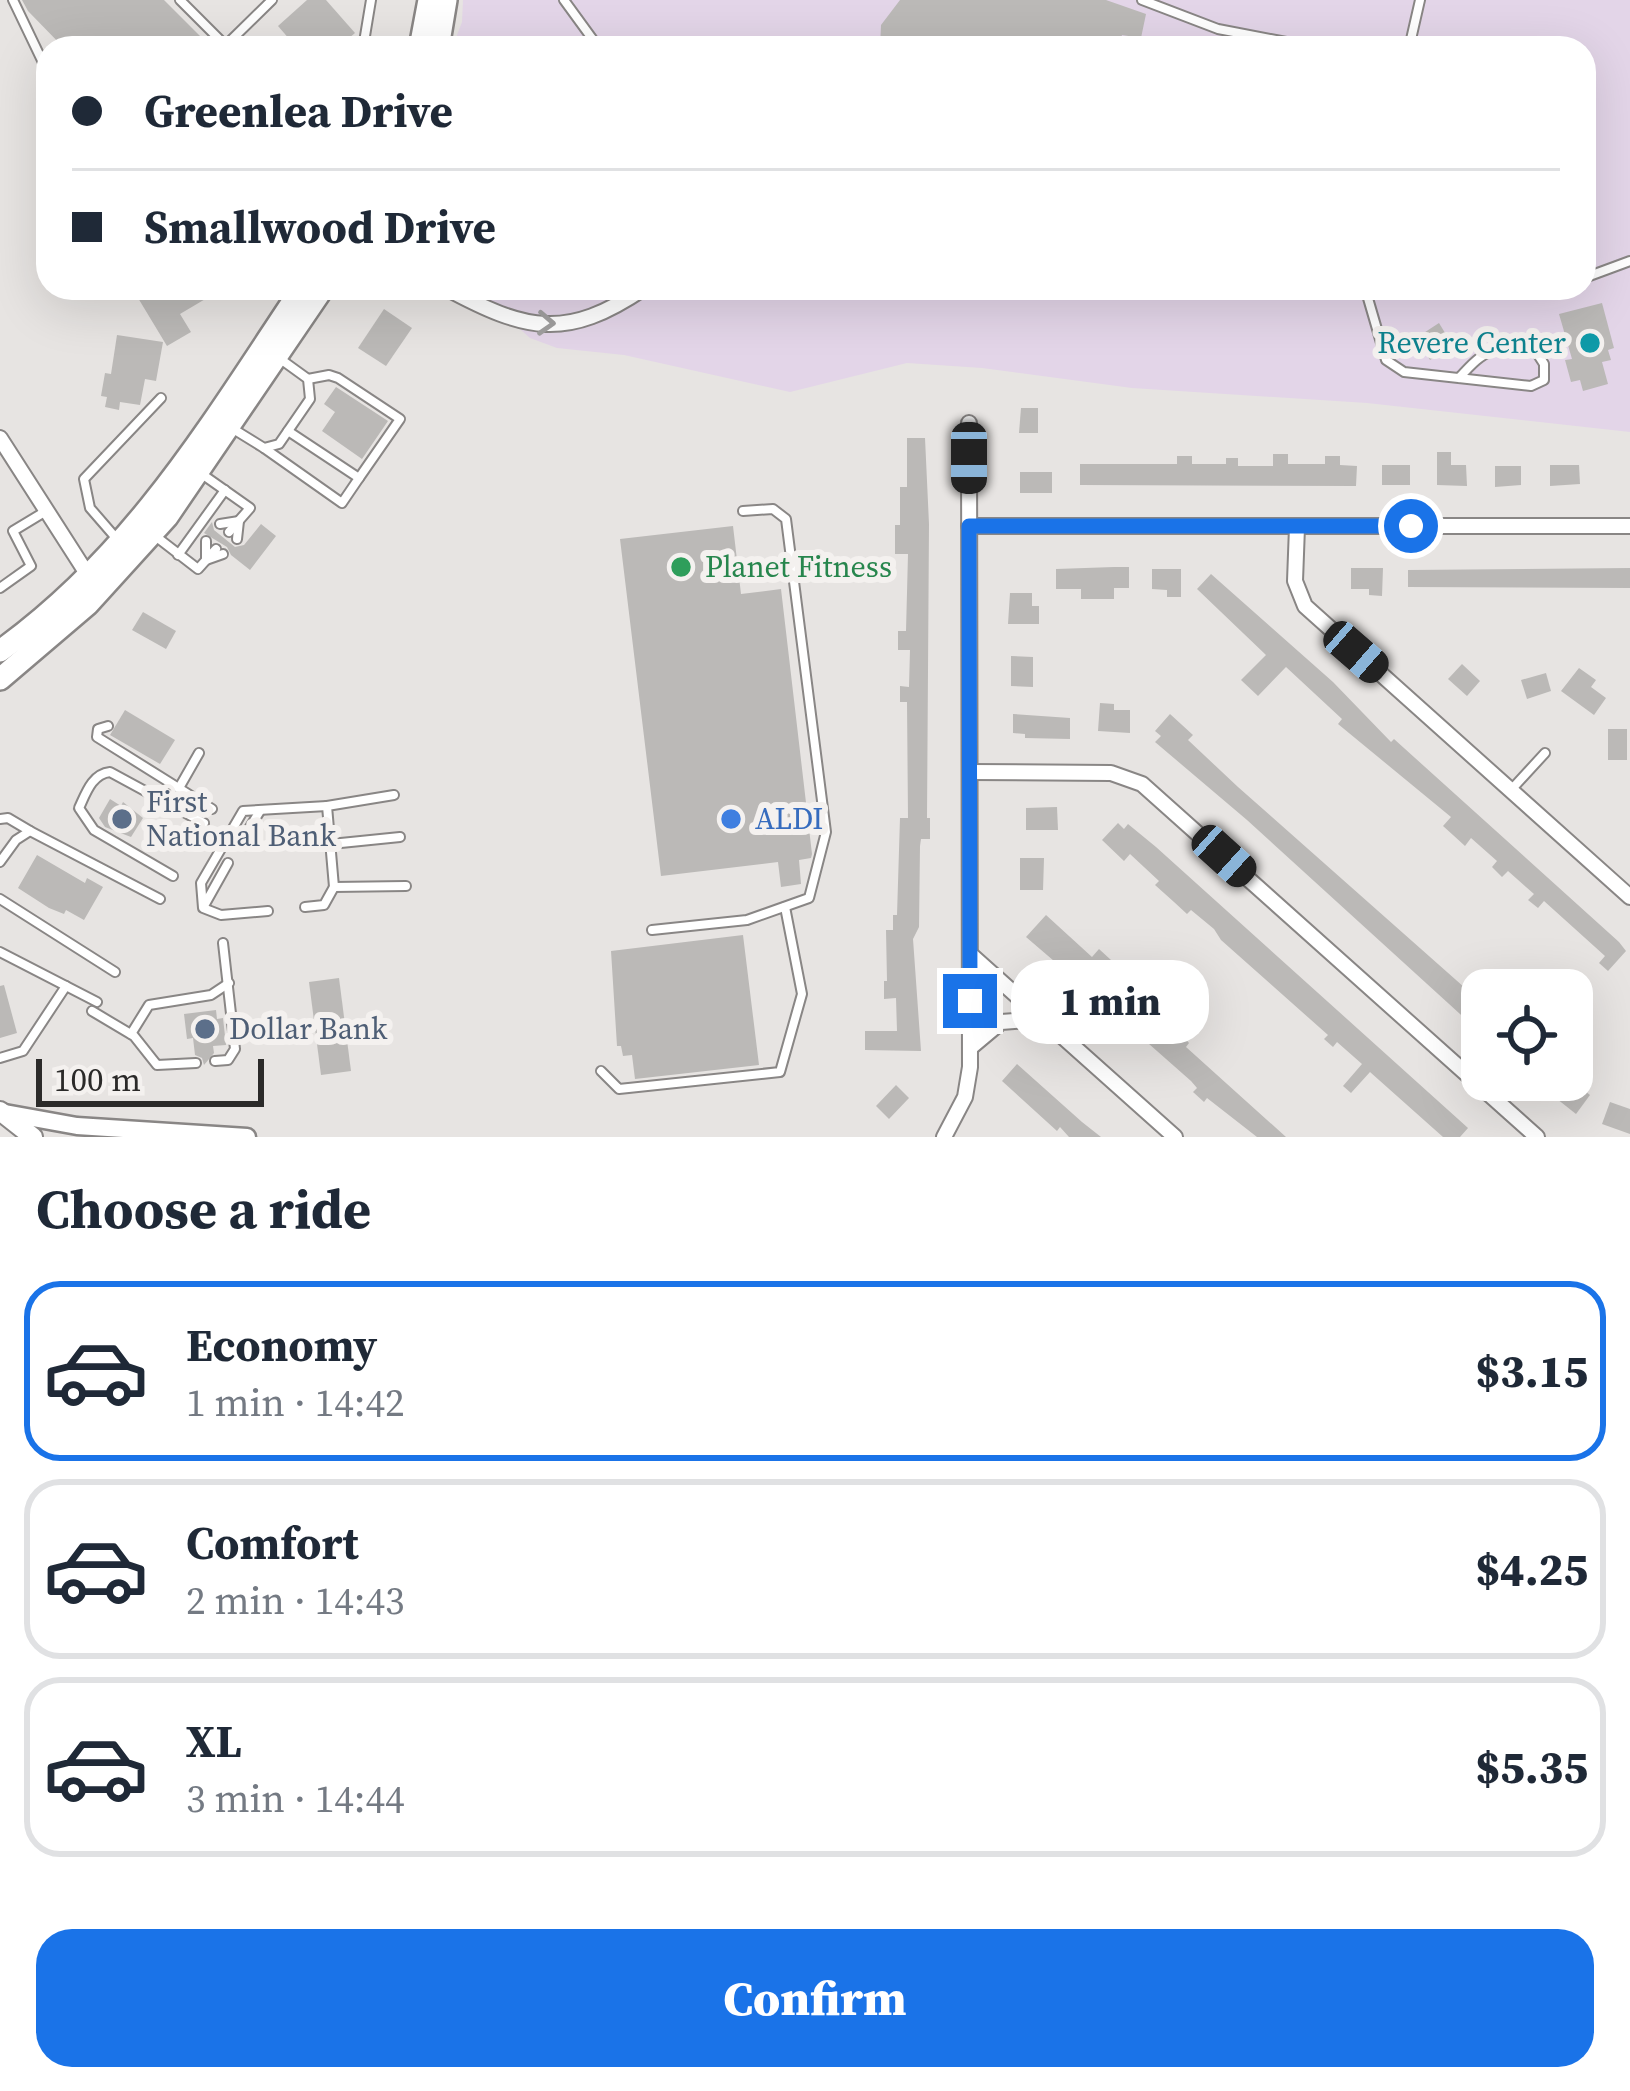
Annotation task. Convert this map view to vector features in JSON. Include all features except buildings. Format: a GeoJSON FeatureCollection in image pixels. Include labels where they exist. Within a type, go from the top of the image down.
{"type":"FeatureCollection","features":[{"type":"Feature","properties":{"kind":"main road"},"geometry":{"type":"LineString","coordinates":[[422,36],[429,0]]}},
{"type":"Feature","properties":{"kind":"main road"},"geometry":{"type":"LineString","coordinates":[[441,36],[446,0]]}},
{"type":"Feature","properties":{"kind":"main road"},"geometry":{"type":"LineString","coordinates":[[2,646],[95,585],[294,300]]}},
{"type":"Feature","properties":{"kind":"main road"},"geometry":{"type":"LineString","coordinates":[[0,679],[153,534],[315,300]]}},
{"type":"Feature","properties":{"kind":"main road"},"geometry":{"type":"LineString","coordinates":[[3,1112],[33,1137]]}},
{"type":"Feature","properties":{"kind":"street"},"geometry":{"type":"LineString","coordinates":[[469,300],[539,326],[576,323],[624,300]]}},
{"type":"Feature","properties":{"kind":"street"},"geometry":{"type":"LineString","coordinates":[[944,1137],[965,1097],[970,1048],[969,423]]}},
{"type":"Feature","properties":{"kind":"street"},"geometry":{"type":"LineString","coordinates":[[0,437],[95,585]]}},
{"type":"Feature","properties":{"kind":"street"},"geometry":{"type":"LineString","coordinates":[[969,526],[1630,526]]}},
{"type":"Feature","properties":{"kind":"street"},"geometry":{"type":"LineString","coordinates":[[1297,527],[1294,580],[1305,606],[1630,898]]}},
{"type":"Feature","properties":{"kind":"street"},"geometry":{"type":"LineString","coordinates":[[970,772],[1112,773],[1142,784],[1537,1137]]}},
{"type":"Feature","properties":{"kind":"street"},"geometry":{"type":"LineString","coordinates":[[970,954],[1175,1137]]}},
{"type":"Feature","properties":{"kind":"street"},"geometry":{"type":"LineString","coordinates":[[970,1048],[1001,1022],[1042,1019]]}},
{"type":"Feature","properties":{"kind":"street"},"geometry":{"type":"LineString","coordinates":[[3,1112],[77,1126],[248,1137]]}},
{"type":"Feature","properties":{"kind":"lane"},"geometry":{"type":"LineString","coordinates":[[13,0],[36,48]]}},
{"type":"Feature","properties":{"kind":"lane"},"geometry":{"type":"LineString","coordinates":[[180,0],[216,36]]}},
{"type":"Feature","properties":{"kind":"lane"},"geometry":{"type":"LineString","coordinates":[[238,36],[272,0]]}},
{"type":"Feature","properties":{"kind":"lane"},"geometry":{"type":"LineString","coordinates":[[365,36],[371,0]]}},
{"type":"Feature","properties":{"kind":"lane"},"geometry":{"type":"LineString","coordinates":[[564,0],[590,36]]}},
{"type":"Feature","properties":{"kind":"lane"},"geometry":{"type":"LineString","coordinates":[[1142,0],[1218,29],[1255,36]]}},
{"type":"Feature","properties":{"kind":"lane"},"geometry":{"type":"LineString","coordinates":[[1412,36],[1420,0]]}},
{"type":"Feature","properties":{"kind":"lane"},"geometry":{"type":"LineString","coordinates":[[1596,274],[1630,261]]}},
{"type":"Feature","properties":{"kind":"lane"},"geometry":{"type":"LineString","coordinates":[[1368,300],[1386,360],[1404,372],[1460,379],[1531,386],[1544,380],[1544,364],[1535,350],[1508,347],[1483,352],[1460,379]]}},
{"type":"Feature","properties":{"kind":"lane"},"geometry":{"type":"LineString","coordinates":[[229,426],[342,503],[400,418],[338,379],[329,375],[308,379],[277,356]]}},
{"type":"Feature","properties":{"kind":"lane"},"geometry":{"type":"LineString","coordinates":[[264,448],[279,445],[310,399],[308,379]]}},
{"type":"Feature","properties":{"kind":"lane"},"geometry":{"type":"LineString","coordinates":[[121,544],[90,508],[84,479],[161,398]]}},
{"type":"Feature","properties":{"kind":"lane"},"geometry":{"type":"LineString","coordinates":[[288,430],[359,478]]}},
{"type":"Feature","properties":{"kind":"lane"},"geometry":{"type":"LineString","coordinates":[[199,472],[250,508],[233,536]]}},
{"type":"Feature","properties":{"kind":"lane"},"geometry":{"type":"LineString","coordinates":[[178,555],[226,490]]}},
{"type":"Feature","properties":{"kind":"lane"},"geometry":{"type":"LineString","coordinates":[[652,930],[747,920],[809,898],[826,832],[786,519],[773,509],[743,511]]}},
{"type":"Feature","properties":{"kind":"lane"},"geometry":{"type":"LineString","coordinates":[[0,588],[31,566],[14,532],[47,511]]}},
{"type":"Feature","properties":{"kind":"lane"},"geometry":{"type":"LineString","coordinates":[[220,524],[239,521]]}},
{"type":"Feature","properties":{"kind":"lane"},"geometry":{"type":"LineString","coordinates":[[153,534],[198,569],[219,552]]}},
{"type":"Feature","properties":{"kind":"lane"},"geometry":{"type":"LineString","coordinates":[[206,541],[206,560]]}},
{"type":"Feature","properties":{"kind":"lane"},"geometry":{"type":"LineString","coordinates":[[107,726],[98,729],[97,737],[212,808]]}},
{"type":"Feature","properties":{"kind":"lane"},"geometry":{"type":"LineString","coordinates":[[179,788],[199,753]]}},
{"type":"Feature","properties":{"kind":"lane"},"geometry":{"type":"LineString","coordinates":[[1510,790],[1545,753]]}},
{"type":"Feature","properties":{"kind":"lane"},"geometry":{"type":"LineString","coordinates":[[172,876],[83,819],[79,808],[91,783],[110,772],[204,824]]}},
{"type":"Feature","properties":{"kind":"lane"},"geometry":{"type":"LineString","coordinates":[[203,908],[201,883],[243,811],[327,806],[394,795]]}},
{"type":"Feature","properties":{"kind":"lane"},"geometry":{"type":"LineString","coordinates":[[305,907],[324,905],[334,887],[327,806]]}},
{"type":"Feature","properties":{"kind":"lane"},"geometry":{"type":"LineString","coordinates":[[247,832],[260,810]]}},
{"type":"Feature","properties":{"kind":"lane"},"geometry":{"type":"LineString","coordinates":[[0,819],[8,818],[160,898]]}},
{"type":"Feature","properties":{"kind":"lane"},"geometry":{"type":"LineString","coordinates":[[0,862],[16,839],[30,831]]}},
{"type":"Feature","properties":{"kind":"lane"},"geometry":{"type":"LineString","coordinates":[[331,844],[400,836]]}},
{"type":"Feature","properties":{"kind":"lane"},"geometry":{"type":"LineString","coordinates":[[203,908],[228,863]]}},
{"type":"Feature","properties":{"kind":"lane"},"geometry":{"type":"LineString","coordinates":[[334,887],[406,886]]}},
{"type":"Feature","properties":{"kind":"lane"},"geometry":{"type":"LineString","coordinates":[[0,899],[116,972]]}},
{"type":"Feature","properties":{"kind":"lane"},"geometry":{"type":"LineString","coordinates":[[601,1071],[619,1089],[780,1072],[802,994],[785,907]]}},
{"type":"Feature","properties":{"kind":"lane"},"geometry":{"type":"LineString","coordinates":[[203,908],[221,915],[268,911]]}},
{"type":"Feature","properties":{"kind":"lane"},"geometry":{"type":"LineString","coordinates":[[215,1061],[228,1060],[235,1048],[223,943]]}},
{"type":"Feature","properties":{"kind":"lane"},"geometry":{"type":"LineString","coordinates":[[0,952],[95,1006],[131,1034],[157,1065],[196,1063]]}},
{"type":"Feature","properties":{"kind":"lane"},"geometry":{"type":"LineString","coordinates":[[131,1034],[149,1005],[211,995],[229,983]]}},
{"type":"Feature","properties":{"kind":"lane"},"geometry":{"type":"LineString","coordinates":[[0,1058],[23,1051],[66,986]]}},
{"type":"Feature","properties":{"kind":"shaded area"},"geometry":{"type":"Polygon","coordinates":[[[463,0],[1630,0],[1630,432],[1367,403],[1132,388],[907,363],[790,392],[624,355],[557,348],[530,338],[482,300],[1596,300],[1596,36],[457,36],[463,0]]]}},
{"type":"Feature","properties":{"kind":"place","name":"Revere Center"},"geometry":{"type":"Point","coordinates":[1590,343]}},
{"type":"Feature","properties":{"kind":"place","name":"Planet Fitness"},"geometry":{"type":"Point","coordinates":[681,567]}},
{"type":"Feature","properties":{"kind":"place","name":"First National Bank"},"geometry":{"type":"Point","coordinates":[122,819]}},
{"type":"Feature","properties":{"kind":"place","name":"ALDI"},"geometry":{"type":"Point","coordinates":[731,819]}},
{"type":"Feature","properties":{"kind":"place","name":"Dollar Bank"},"geometry":{"type":"Point","coordinates":[205,1029]}},
{"type":"Feature","properties":{"kind":"route"},"geometry":{"type":"LineString","coordinates":[[970,1001],[969,526],[1411,526]]}}]}
